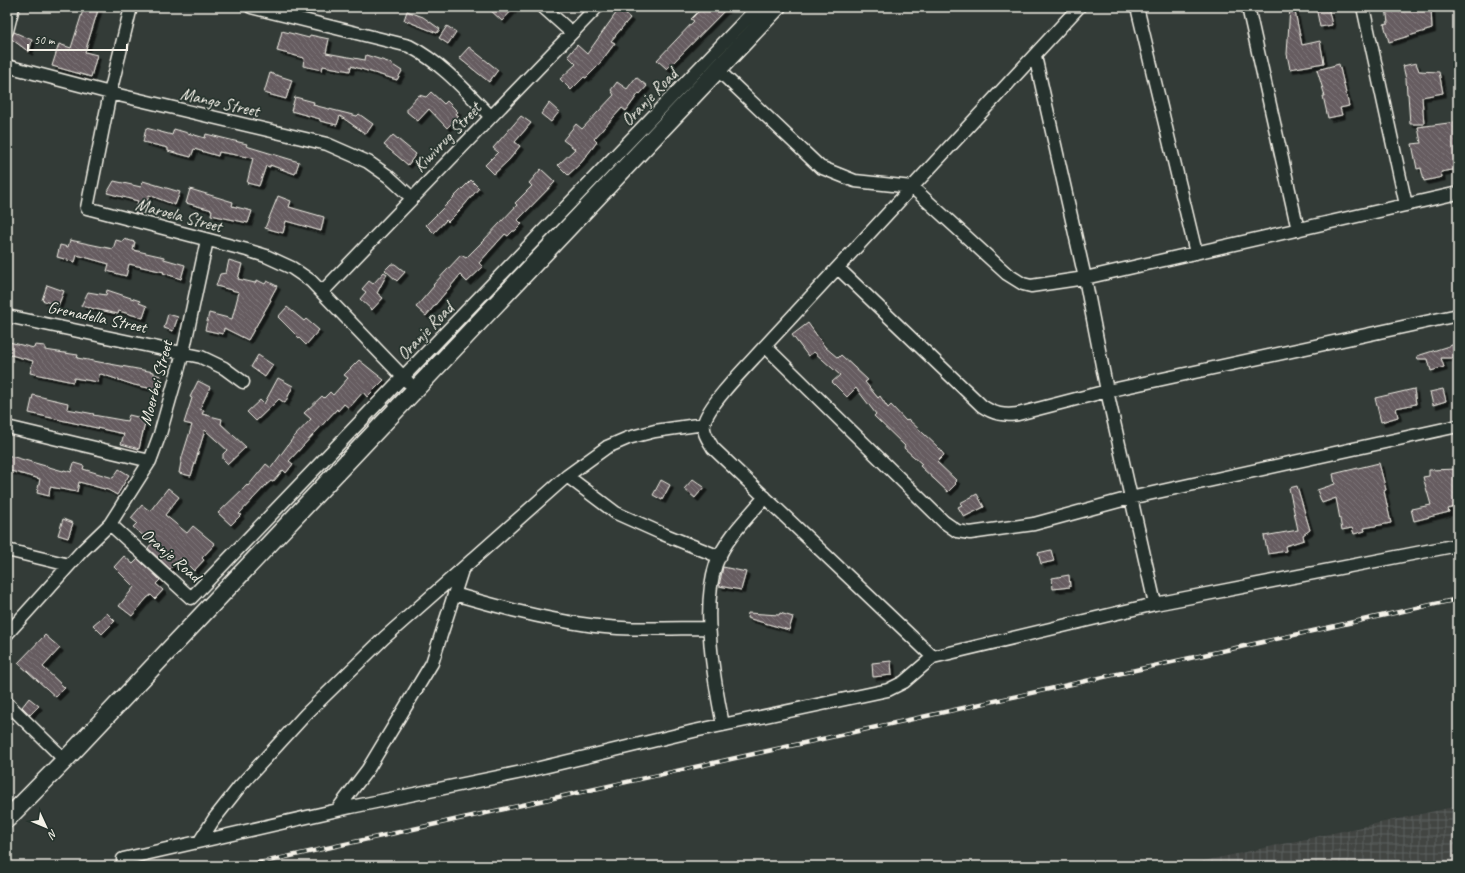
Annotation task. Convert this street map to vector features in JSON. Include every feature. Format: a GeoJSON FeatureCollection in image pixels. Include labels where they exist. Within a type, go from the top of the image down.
{"type":"FeatureCollection","features":[{"type":"Feature","properties":{"kind":"street"},"geometry":{"type":"LineString","coordinates":[[7,31],[13,7]]}},
{"type":"Feature","properties":{"kind":"street","name":"Maroela Street"},"geometry":{"type":"LineString","coordinates":[[131,7],[110,93],[87,208],[266,256],[292,268],[323,291],[409,383]]}},
{"type":"Feature","properties":{"kind":"street"},"geometry":{"type":"LineString","coordinates":[[251,7],[409,46],[426,54],[446,70],[490,116]]}},
{"type":"Feature","properties":{"kind":"street"},"geometry":{"type":"LineString","coordinates":[[543,7],[572,33]]}},
{"type":"Feature","properties":{"kind":"street","name":"Kiwivrug Street"},"geometry":{"type":"LineString","coordinates":[[323,291],[490,116],[597,7]]}},
{"type":"Feature","properties":{"kind":"street","name":"Oranje Road"},"geometry":{"type":"LineString","coordinates":[[110,524],[191,598],[409,383],[758,7]]}},
{"type":"Feature","properties":{"kind":"street"},"geometry":{"type":"LineString","coordinates":[[7,819],[65,760],[206,610],[409,383],[718,70],[777,7]]}},
{"type":"Feature","properties":{"kind":"street"},"geometry":{"type":"LineString","coordinates":[[932,657],[714,448],[705,434],[704,424],[714,404],[765,346],[1079,7]]}},
{"type":"Feature","properties":{"kind":"street"},"geometry":{"type":"LineString","coordinates":[[1137,7],[1196,254]]}},
{"type":"Feature","properties":{"kind":"street"},"geometry":{"type":"LineString","coordinates":[[1248,7],[1298,230]]}},
{"type":"Feature","properties":{"kind":"street"},"geometry":{"type":"LineString","coordinates":[[1363,7],[1406,205]]}},
{"type":"Feature","properties":{"kind":"street"},"geometry":{"type":"LineString","coordinates":[[1035,56],[1085,278],[1130,498],[1155,604]]}},
{"type":"Feature","properties":{"kind":"street","name":"Mango Street"},"geometry":{"type":"LineString","coordinates":[[7,66],[110,93],[326,144],[368,162],[388,176],[412,198]]}},
{"type":"Feature","properties":{"kind":"street"},"geometry":{"type":"LineString","coordinates":[[718,70],[820,167],[855,181],[912,187],[1007,274],[1023,284],[1031,286],[1085,278],[1196,254],[1458,193]]}},
{"type":"Feature","properties":{"kind":"street","name":"Moerbei Street"},"geometry":{"type":"LineString","coordinates":[[7,634],[69,566],[110,524],[150,461],[160,434],[183,353],[207,240]]}},
{"type":"Feature","properties":{"kind":"street"},"geometry":{"type":"LineString","coordinates":[[838,268],[990,411],[1004,415],[1018,414],[1107,391],[1458,315]]}},
{"type":"Feature","properties":{"kind":"street","name":"Grenadella Street"},"geometry":{"type":"LineString","coordinates":[[7,316],[183,353],[214,362],[243,382]]}},
{"type":"Feature","properties":{"kind":"street"},"geometry":{"type":"LineString","coordinates":[[765,346],[944,522],[957,531],[980,533],[1034,524],[1130,498],[1458,426]]}},
{"type":"Feature","properties":{"kind":"street"},"geometry":{"type":"LineString","coordinates":[[200,841],[214,819],[240,786],[306,714],[384,638],[567,476],[607,447],[628,438],[655,431],[704,424]]}},
{"type":"Feature","properties":{"kind":"street"},"geometry":{"type":"LineString","coordinates":[[7,427],[150,461]]}},
{"type":"Feature","properties":{"kind":"street"},"geometry":{"type":"LineString","coordinates":[[567,476],[616,513],[720,557]]}},
{"type":"Feature","properties":{"kind":"street"},"geometry":{"type":"LineString","coordinates":[[723,725],[714,682],[710,628],[711,588],[720,557],[734,534],[764,497]]}},
{"type":"Feature","properties":{"kind":"street"},"geometry":{"type":"LineString","coordinates":[[123,859],[337,810],[527,772],[723,725],[888,690],[904,682],[932,657],[1155,604],[1458,545]]}},
{"type":"Feature","properties":{"kind":"street"},"geometry":{"type":"LineString","coordinates":[[7,550],[69,566]]}},
{"type":"Feature","properties":{"kind":"street"},"geometry":{"type":"LineString","coordinates":[[337,810],[368,769],[432,663],[462,570]]}},
{"type":"Feature","properties":{"kind":"street"},"geometry":{"type":"LineString","coordinates":[[454,594],[510,610],[584,624],[627,628],[710,628]]}},
{"type":"Feature","properties":{"kind":"street"},"geometry":{"type":"LineString","coordinates":[[191,598],[206,610]]}},
{"type":"Feature","properties":{"kind":"street"},"geometry":{"type":"LineString","coordinates":[[7,703],[65,760]]}},
{"type":"Feature","properties":{"kind":"shaded area"},"geometry":{"type":"Polygon","coordinates":[[[1458,806],[1458,866],[1181,866],[1458,806]]]}},
{"type":"Feature","properties":{"kind":"building"},"geometry":{"type":"Polygon","coordinates":[[[84,7],[99,7],[85,52],[97,55],[91,77],[52,66],[59,44],[71,48],[84,7]]]}},
{"type":"Feature","properties":{"kind":"building"},"geometry":{"type":"Polygon","coordinates":[[[487,7],[515,7],[502,21],[487,7]]]}},
{"type":"Feature","properties":{"kind":"building"},"geometry":{"type":"Polygon","coordinates":[[[703,7],[728,7],[667,69],[657,60],[694,21],[691,19],[703,7]]]}},
{"type":"Feature","properties":{"kind":"building"},"geometry":{"type":"Polygon","coordinates":[[[1290,7],[1294,7],[1302,45],[1320,41],[1324,63],[1290,69],[1287,54],[1290,7]]]}},
{"type":"Feature","properties":{"kind":"building"},"geometry":{"type":"Polygon","coordinates":[[[1316,7],[1328,7],[1332,25],[1320,27],[1316,7]]]}},
{"type":"Feature","properties":{"kind":"building"},"geometry":{"type":"Polygon","coordinates":[[[1386,7],[1431,7],[1432,29],[1389,42],[1384,24],[1388,23],[1386,7]]]}},
{"type":"Feature","properties":{"kind":"building"},"geometry":{"type":"Polygon","coordinates":[[[619,9],[630,18],[611,41],[615,43],[597,67],[571,90],[560,79],[576,64],[568,56],[577,45],[587,54],[619,9]]]}},
{"type":"Feature","properties":{"kind":"building"},"geometry":{"type":"Polygon","coordinates":[[[407,11],[423,17],[440,29],[437,33],[404,20],[407,11]]]}},
{"type":"Feature","properties":{"kind":"building"},"geometry":{"type":"Polygon","coordinates":[[[447,26],[456,32],[448,44],[439,38],[447,26]]]}},
{"type":"Feature","properties":{"kind":"building"},"geometry":{"type":"Polygon","coordinates":[[[282,31],[309,38],[310,35],[329,39],[326,53],[365,60],[366,55],[388,62],[402,71],[397,80],[351,66],[350,71],[323,66],[322,70],[303,66],[304,58],[277,51],[282,31]]]}},
{"type":"Feature","properties":{"kind":"building"},"geometry":{"type":"Polygon","coordinates":[[[14,32],[32,40],[29,52],[10,38],[14,32]]]}},
{"type":"Feature","properties":{"kind":"building"},"geometry":{"type":"Polygon","coordinates":[[[469,47],[498,70],[489,82],[459,58],[469,47]]]}},
{"type":"Feature","properties":{"kind":"building"},"geometry":{"type":"Polygon","coordinates":[[[1416,63],[1419,71],[1439,72],[1443,93],[1422,97],[1424,124],[1410,124],[1408,94],[1403,66],[1416,63]]]}},
{"type":"Feature","properties":{"kind":"building"},"geometry":{"type":"Polygon","coordinates":[[[1339,64],[1349,106],[1340,108],[1342,115],[1328,118],[1323,96],[1325,96],[1317,70],[1339,64]]]}},
{"type":"Feature","properties":{"kind":"building"},"geometry":{"type":"Polygon","coordinates":[[[270,73],[292,80],[286,99],[264,93],[270,73]]]}},
{"type":"Feature","properties":{"kind":"building"},"geometry":{"type":"Polygon","coordinates":[[[636,77],[647,86],[640,94],[639,93],[626,111],[622,108],[594,139],[597,142],[581,163],[568,175],[558,165],[575,149],[563,140],[576,124],[582,129],[614,95],[611,90],[617,82],[627,89],[636,77]]]}},
{"type":"Feature","properties":{"kind":"building"},"geometry":{"type":"Polygon","coordinates":[[[431,92],[444,104],[447,101],[458,112],[456,114],[459,116],[447,128],[429,109],[418,121],[407,112],[407,108],[419,95],[426,97],[431,92]]]}},
{"type":"Feature","properties":{"kind":"building"},"geometry":{"type":"Polygon","coordinates":[[[295,97],[314,102],[313,105],[357,116],[359,114],[373,124],[366,134],[340,116],[337,125],[291,111],[295,97]]]}},
{"type":"Feature","properties":{"kind":"building"},"geometry":{"type":"Polygon","coordinates":[[[549,103],[559,112],[551,122],[541,114],[549,103]]]}},
{"type":"Feature","properties":{"kind":"building"},"geometry":{"type":"Polygon","coordinates":[[[521,116],[531,123],[515,142],[520,146],[509,160],[494,174],[485,165],[498,152],[493,148],[521,116]]]}},
{"type":"Feature","properties":{"kind":"building"},"geometry":{"type":"Polygon","coordinates":[[[1456,122],[1458,132],[1458,169],[1441,172],[1442,177],[1424,181],[1421,168],[1417,169],[1412,144],[1421,143],[1418,127],[1456,122]]]}},
{"type":"Feature","properties":{"kind":"building"},"geometry":{"type":"Polygon","coordinates":[[[146,128],[172,135],[174,129],[205,138],[206,134],[247,144],[246,146],[299,162],[295,174],[270,165],[270,167],[266,166],[259,186],[247,183],[253,158],[219,152],[218,156],[194,149],[191,157],[168,151],[168,148],[143,142],[146,128]]]}},
{"type":"Feature","properties":{"kind":"building"},"geometry":{"type":"Polygon","coordinates":[[[393,135],[416,154],[408,165],[384,145],[393,135]]]}},
{"type":"Feature","properties":{"kind":"building"},"geometry":{"type":"Polygon","coordinates":[[[541,169],[555,182],[518,220],[522,224],[508,236],[505,234],[479,263],[483,267],[467,282],[460,275],[426,316],[416,307],[434,286],[433,285],[461,255],[466,258],[517,205],[515,203],[532,186],[529,183],[541,169]]]}},
{"type":"Feature","properties":{"kind":"building"},"geometry":{"type":"Polygon","coordinates":[[[471,180],[479,188],[448,222],[446,220],[434,233],[426,225],[471,180]]]}},
{"type":"Feature","properties":{"kind":"building"},"geometry":{"type":"Polygon","coordinates":[[[114,181],[141,187],[143,181],[180,192],[175,205],[149,195],[144,215],[135,213],[138,201],[107,193],[114,181]]]}},
{"type":"Feature","properties":{"kind":"building"},"geometry":{"type":"Polygon","coordinates":[[[190,189],[233,202],[232,206],[252,211],[248,223],[211,215],[212,210],[186,203],[190,189]]]}},
{"type":"Feature","properties":{"kind":"building"},"geometry":{"type":"Polygon","coordinates":[[[278,196],[291,201],[289,207],[324,217],[321,231],[286,221],[283,233],[265,228],[278,196]]]}},
{"type":"Feature","properties":{"kind":"building"},"geometry":{"type":"Polygon","coordinates":[[[124,239],[135,242],[133,250],[164,257],[164,259],[185,265],[181,279],[163,273],[164,272],[129,264],[126,276],[107,271],[109,264],[77,255],[75,262],[57,257],[60,245],[68,247],[70,240],[113,249],[116,240],[123,242],[124,239]]]}},
{"type":"Feature","properties":{"kind":"building"},"geometry":{"type":"Polygon","coordinates":[[[229,260],[242,264],[238,279],[255,283],[257,280],[265,284],[267,281],[277,286],[270,299],[271,300],[248,340],[224,328],[223,334],[205,330],[209,313],[232,319],[239,292],[216,286],[220,274],[226,273],[229,260]]]}},
{"type":"Feature","properties":{"kind":"building"},"geometry":{"type":"Polygon","coordinates":[[[391,264],[395,264],[405,272],[397,281],[385,270],[391,264]]]}},
{"type":"Feature","properties":{"kind":"building"},"geometry":{"type":"Polygon","coordinates":[[[384,272],[387,274],[377,293],[383,298],[372,310],[360,299],[366,292],[362,289],[369,281],[373,284],[384,272]]]}},
{"type":"Feature","properties":{"kind":"building"},"geometry":{"type":"Polygon","coordinates":[[[47,285],[64,291],[58,306],[42,300],[47,285]]]}},
{"type":"Feature","properties":{"kind":"building"},"geometry":{"type":"Polygon","coordinates":[[[107,290],[140,301],[139,303],[147,306],[143,318],[119,311],[118,314],[81,306],[88,292],[106,295],[107,290]]]}},
{"type":"Feature","properties":{"kind":"building"},"geometry":{"type":"Polygon","coordinates":[[[287,307],[304,321],[306,319],[319,330],[306,345],[278,317],[287,307]]]}},
{"type":"Feature","properties":{"kind":"building"},"geometry":{"type":"Polygon","coordinates":[[[168,314],[178,317],[173,331],[164,328],[168,314]]]}},
{"type":"Feature","properties":{"kind":"building"},"geometry":{"type":"Polygon","coordinates":[[[808,323],[825,347],[838,358],[841,355],[868,380],[865,382],[878,398],[880,396],[888,408],[891,405],[906,421],[908,419],[939,448],[944,455],[937,462],[957,481],[948,492],[920,466],[922,464],[904,448],[905,446],[874,416],[876,414],[856,388],[847,397],[832,382],[840,375],[814,352],[808,356],[792,335],[808,323]]]}},
{"type":"Feature","properties":{"kind":"building"},"geometry":{"type":"Polygon","coordinates":[[[9,342],[34,348],[35,345],[45,346],[45,350],[78,355],[77,358],[154,372],[154,374],[161,376],[158,390],[134,385],[101,374],[99,375],[98,382],[74,378],[73,382],[30,373],[33,361],[7,354],[9,342]]]}},
{"type":"Feature","properties":{"kind":"building"},"geometry":{"type":"Polygon","coordinates":[[[1452,345],[1458,345],[1458,358],[1441,358],[1444,367],[1431,371],[1428,359],[1418,359],[1417,356],[1452,345]]]}},
{"type":"Feature","properties":{"kind":"building"},"geometry":{"type":"Polygon","coordinates":[[[258,355],[273,365],[265,377],[251,367],[258,355]]]}},
{"type":"Feature","properties":{"kind":"building"},"geometry":{"type":"Polygon","coordinates":[[[359,360],[384,380],[367,397],[363,392],[349,408],[344,404],[338,411],[337,409],[289,461],[293,464],[286,473],[283,470],[273,482],[271,481],[266,485],[239,514],[241,515],[231,525],[218,513],[247,485],[248,486],[266,464],[271,468],[293,438],[311,419],[304,413],[322,396],[324,398],[330,392],[333,395],[348,378],[344,375],[359,360]]]}},
{"type":"Feature","properties":{"kind":"building"},"geometry":{"type":"Polygon","coordinates":[[[278,378],[293,386],[285,403],[279,399],[256,421],[247,412],[260,400],[264,404],[278,378]]]}},
{"type":"Feature","properties":{"kind":"building"},"geometry":{"type":"Polygon","coordinates":[[[198,381],[210,387],[200,409],[204,410],[202,414],[222,419],[221,424],[246,447],[228,464],[223,459],[223,454],[227,450],[205,430],[191,476],[179,473],[182,457],[192,425],[184,423],[192,398],[190,397],[198,381]]]}},
{"type":"Feature","properties":{"kind":"building"},"geometry":{"type":"Polygon","coordinates":[[[1414,389],[1416,404],[1396,408],[1398,417],[1381,422],[1375,398],[1414,389]]]}},
{"type":"Feature","properties":{"kind":"building"},"geometry":{"type":"Polygon","coordinates":[[[1443,389],[1446,401],[1433,405],[1430,392],[1443,389]]]}},
{"type":"Feature","properties":{"kind":"building"},"geometry":{"type":"Polygon","coordinates":[[[33,395],[68,403],[67,409],[94,414],[93,415],[127,421],[129,415],[146,419],[139,449],[121,444],[124,434],[29,413],[33,395]]]}},
{"type":"Feature","properties":{"kind":"building"},"geometry":{"type":"Polygon","coordinates":[[[7,455],[63,471],[71,472],[74,463],[84,466],[83,469],[113,478],[119,469],[129,475],[117,495],[108,490],[79,482],[77,492],[50,487],[49,496],[37,493],[40,479],[7,470],[7,455]]]}},
{"type":"Feature","properties":{"kind":"building"},"geometry":{"type":"Polygon","coordinates":[[[1379,463],[1386,490],[1384,491],[1391,523],[1364,528],[1365,531],[1354,534],[1352,528],[1342,530],[1336,498],[1322,503],[1317,490],[1335,484],[1333,474],[1379,463]]]}},
{"type":"Feature","properties":{"kind":"building"},"geometry":{"type":"Polygon","coordinates":[[[1458,469],[1458,506],[1448,509],[1449,512],[1414,521],[1411,509],[1431,505],[1423,477],[1429,476],[1429,470],[1458,469]]]}},
{"type":"Feature","properties":{"kind":"building"},"geometry":{"type":"Polygon","coordinates":[[[693,479],[704,487],[695,498],[684,489],[693,479]]]}},
{"type":"Feature","properties":{"kind":"building"},"geometry":{"type":"Polygon","coordinates":[[[661,480],[670,485],[662,500],[653,495],[661,480]]]}},
{"type":"Feature","properties":{"kind":"building"},"geometry":{"type":"Polygon","coordinates":[[[1297,486],[1310,530],[1303,535],[1304,540],[1285,546],[1286,551],[1268,554],[1264,536],[1298,530],[1289,488],[1297,486]]]}},
{"type":"Feature","properties":{"kind":"building"},"geometry":{"type":"Polygon","coordinates":[[[168,488],[179,497],[165,515],[187,533],[193,526],[215,544],[202,558],[204,560],[194,571],[181,558],[170,569],[148,548],[152,543],[133,527],[137,523],[131,518],[142,505],[150,511],[168,488]]]}},
{"type":"Feature","properties":{"kind":"building"},"geometry":{"type":"Polygon","coordinates":[[[977,494],[984,507],[964,517],[958,507],[962,505],[960,503],[977,494]]]}},
{"type":"Feature","properties":{"kind":"building"},"geometry":{"type":"Polygon","coordinates":[[[63,519],[73,523],[68,538],[58,535],[63,519]]]}},
{"type":"Feature","properties":{"kind":"building"},"geometry":{"type":"Polygon","coordinates":[[[1051,550],[1054,561],[1041,564],[1038,553],[1051,550]]]}},
{"type":"Feature","properties":{"kind":"building"},"geometry":{"type":"Polygon","coordinates":[[[124,556],[133,564],[138,559],[160,580],[156,584],[163,590],[155,599],[151,595],[147,598],[132,616],[119,606],[134,587],[114,567],[124,556]]]}},
{"type":"Feature","properties":{"kind":"building"},"geometry":{"type":"Polygon","coordinates":[[[723,567],[746,572],[741,590],[719,586],[723,567]]]}},
{"type":"Feature","properties":{"kind":"building"},"geometry":{"type":"Polygon","coordinates":[[[1069,575],[1070,587],[1053,589],[1052,578],[1069,575]]]}},
{"type":"Feature","properties":{"kind":"building"},"geometry":{"type":"Polygon","coordinates":[[[107,613],[115,621],[102,634],[93,625],[107,613]]]}},
{"type":"Feature","properties":{"kind":"building"},"geometry":{"type":"Polygon","coordinates":[[[748,613],[779,615],[780,613],[793,617],[789,630],[747,618],[748,613]]]}},
{"type":"Feature","properties":{"kind":"building"},"geometry":{"type":"Polygon","coordinates":[[[45,635],[60,648],[43,667],[65,688],[56,697],[18,663],[45,635]]]}},
{"type":"Feature","properties":{"kind":"building"},"geometry":{"type":"Polygon","coordinates":[[[891,661],[892,675],[873,677],[872,663],[891,661]]]}},
{"type":"Feature","properties":{"kind":"building"},"geometry":{"type":"Polygon","coordinates":[[[29,698],[39,706],[30,715],[22,707],[29,698]]]}},
{"type":"Feature","properties":{"kind":"railway"},"geometry":{"type":"LineString","coordinates":[[245,866],[1458,599]]}}]}
